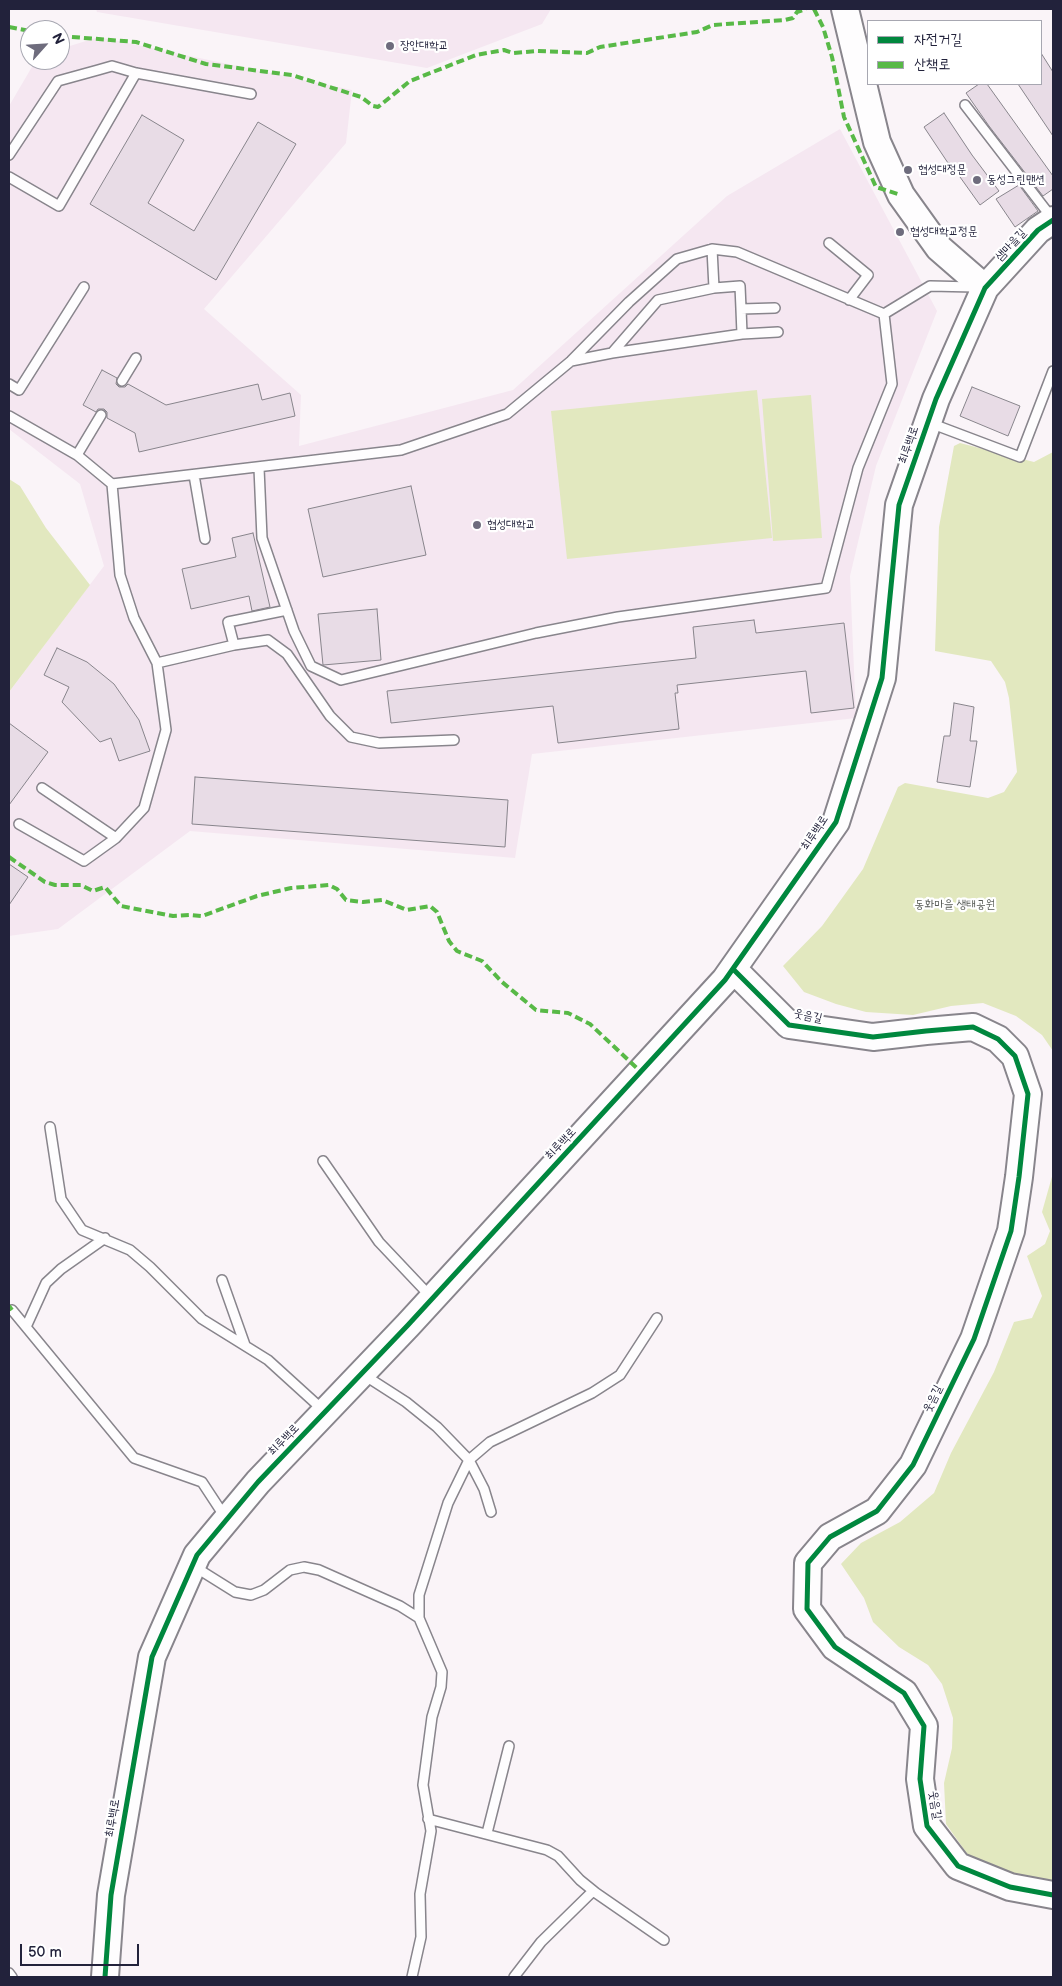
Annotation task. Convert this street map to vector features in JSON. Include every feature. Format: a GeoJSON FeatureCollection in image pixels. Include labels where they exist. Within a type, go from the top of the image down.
{"type":"FeatureCollection","features":[{"type":"Feature","properties":{"kind":"street"},"geometry":{"type":"LineString","coordinates":[[845,9],[877,142],[901,195],[939,248],[985,288]]}},
{"type":"Feature","properties":{"kind":"street","name":"샘마을길"},"geometry":{"type":"LineString","coordinates":[[985,288],[1038,230],[1053,219]]}},
{"type":"Feature","properties":{"kind":"street","name":"최루백로"},"geometry":{"type":"LineString","coordinates":[[105,1977],[111,1895],[152,1657],[197,1555],[258,1482],[362,1374],[733,969],[836,822],[882,678],[899,505],[936,399],[985,288]]}},
{"type":"Feature","properties":{"kind":"street","name":"웃음길"},"geometry":{"type":"LineString","coordinates":[[733,969],[789,1025],[873,1038],[972,1027],[998,1039],[1015,1056],[1018,1063],[1028,1094],[1011,1231],[974,1339],[912,1465],[877,1511],[830,1537],[808,1563],[808,1609],[835,1647],[904,1693],[924,1726],[920,1779],[927,1826],[958,1866],[1010,1887],[1053,1895]]}},
{"type":"Feature","properties":{"kind":"lane"},"geometry":{"type":"LineString","coordinates":[[9,155],[58,81],[112,66],[136,73],[251,94]]}},
{"type":"Feature","properties":{"kind":"lane"},"geometry":{"type":"LineString","coordinates":[[9,177],[59,206],[136,73]]}},
{"type":"Feature","properties":{"kind":"lane","name":"샘마을길"},"geometry":{"type":"LineString","coordinates":[[965,105],[1053,219]]}},
{"type":"Feature","properties":{"kind":"lane"},"geometry":{"type":"LineString","coordinates":[[829,243],[868,275],[849,300]]}},
{"type":"Feature","properties":{"kind":"lane"},"geometry":{"type":"LineString","coordinates":[[112,484],[401,450],[507,414],[571,361],[629,302],[677,259],[712,249],[737,252],[884,314]]}},
{"type":"Feature","properties":{"kind":"lane"},"geometry":{"type":"LineString","coordinates":[[712,249],[714,288]]}},
{"type":"Feature","properties":{"kind":"lane"},"geometry":{"type":"LineString","coordinates":[[612,353],[658,300],[714,288],[740,286],[742,334]]}},
{"type":"Feature","properties":{"kind":"lane"},"geometry":{"type":"LineString","coordinates":[[884,314],[930,286],[985,288]]}},
{"type":"Feature","properties":{"kind":"lane"},"geometry":{"type":"LineString","coordinates":[[9,384],[20,390],[84,287]]}},
{"type":"Feature","properties":{"kind":"lane"},"geometry":{"type":"LineString","coordinates":[[741,309],[775,308]]}},
{"type":"Feature","properties":{"kind":"lane"},"geometry":{"type":"LineString","coordinates":[[259,468],[262,538],[294,631],[312,666],[341,680],[536,633],[618,617],[826,588],[858,468],[892,384],[884,314]]}},
{"type":"Feature","properties":{"kind":"lane"},"geometry":{"type":"LineString","coordinates":[[571,361],[612,353],[742,334],[778,332]]}},
{"type":"Feature","properties":{"kind":"lane"},"geometry":{"type":"LineString","coordinates":[[122,381],[136,358]]}},
{"type":"Feature","properties":{"kind":"lane"},"geometry":{"type":"LineString","coordinates":[[928,422],[1020,457],[1053,371]]}},
{"type":"Feature","properties":{"kind":"lane"},"geometry":{"type":"LineString","coordinates":[[77,455],[101,414]]}},
{"type":"Feature","properties":{"kind":"lane"},"geometry":{"type":"LineString","coordinates":[[9,416],[77,455],[112,484],[120,575],[134,618],[157,663],[166,730],[144,808],[116,838],[84,861],[19,824]]}},
{"type":"Feature","properties":{"kind":"lane"},"geometry":{"type":"LineString","coordinates":[[194,475],[205,539]]}},
{"type":"Feature","properties":{"kind":"lane"},"geometry":{"type":"LineString","coordinates":[[234,645],[228,622],[286,610]]}},
{"type":"Feature","properties":{"kind":"lane"},"geometry":{"type":"LineString","coordinates":[[157,663],[234,645],[268,640],[287,654],[330,716],[351,737],[379,743],[454,740]]}},
{"type":"Feature","properties":{"kind":"lane"},"geometry":{"type":"LineString","coordinates":[[42,788],[116,838]]}},
{"type":"Feature","properties":{"kind":"lane"},"geometry":{"type":"LineString","coordinates":[[50,1127],[61,1199],[82,1230],[130,1250],[150,1267],[202,1319],[286,1375],[325,1412]]}},
{"type":"Feature","properties":{"kind":"lane"},"geometry":{"type":"LineString","coordinates":[[324,1161],[379,1242],[432,1298]]}},
{"type":"Feature","properties":{"kind":"lane"},"geometry":{"type":"LineString","coordinates":[[26,1326],[46,1283],[61,1269],[105,1238]]}},
{"type":"Feature","properties":{"kind":"lane"},"geometry":{"type":"LineString","coordinates":[[222,1280],[245,1346]]}},
{"type":"Feature","properties":{"kind":"lane"},"geometry":{"type":"LineString","coordinates":[[12,1310],[134,1458],[202,1482],[227,1520]]}},
{"type":"Feature","properties":{"kind":"lane"},"geometry":{"type":"LineString","coordinates":[[412,1977],[420,1938],[420,1894],[430,1831],[423,1785],[432,1717],[441,1687],[442,1672],[419,1618],[419,1595],[448,1503],[469,1460],[490,1442],[592,1393],[620,1375],[657,1318]]}},
{"type":"Feature","properties":{"kind":"lane"},"geometry":{"type":"LineString","coordinates":[[362,1374],[406,1402],[437,1427],[469,1460],[484,1489],[491,1512]]}},
{"type":"Feature","properties":{"kind":"lane"},"geometry":{"type":"LineString","coordinates":[[192,1566],[236,1592],[250,1595],[264,1590],[290,1570],[304,1567],[319,1570],[400,1606],[419,1618]]}},
{"type":"Feature","properties":{"kind":"lane"},"geometry":{"type":"LineString","coordinates":[[487,1834],[509,1746]]}},
{"type":"Feature","properties":{"kind":"lane"},"geometry":{"type":"LineString","coordinates":[[428,1819],[547,1850],[558,1856],[593,1891],[664,1940]]}},
{"type":"Feature","properties":{"kind":"lane"},"geometry":{"type":"LineString","coordinates":[[514,1977],[541,1942],[593,1891]]}},
{"type":"Feature","properties":{"kind":"lane"},"geometry":{"type":"LineString","coordinates":[[9,1973],[12,1977]]}},
{"type":"Feature","properties":{"kind":"shaded area","name":"장안대학교"},"geometry":{"type":"Polygon","coordinates":[[[96,9],[551,9],[542,24],[427,68],[97,12],[96,9]]]}},
{"type":"Feature","properties":{"kind":"shaded area","name":"협성대학교"},"geometry":{"type":"Polygon","coordinates":[[[99,37],[352,90],[346,143],[204,309],[301,395],[299,446],[513,390],[727,196],[840,129],[937,311],[876,466],[850,576],[856,718],[532,754],[515,858],[190,831],[58,929],[9,936],[9,692],[104,566],[80,484],[9,429],[9,106],[30,70],[70,70],[70,46],[99,37]]]}},
{"type":"Feature","properties":{"kind":"green space"},"geometry":{"type":"Polygon","coordinates":[[[757,390],[772,538],[567,559],[551,411],[757,390]]]}},
{"type":"Feature","properties":{"kind":"green space"},"geometry":{"type":"Polygon","coordinates":[[[811,395],[822,538],[773,541],[762,399],[811,395]]]}},
{"type":"Feature","properties":{"kind":"green space","name":"동화마을 생태공원"},"geometry":{"type":"Polygon","coordinates":[[[960,443],[1034,462],[1053,452],[1053,1051],[1042,1035],[1016,1016],[983,1003],[951,1006],[913,1015],[866,1012],[836,1004],[804,992],[783,966],[822,926],[863,869],[898,787],[905,783],[988,798],[1004,792],[1017,772],[1009,698],[1005,682],[991,661],[935,651],[939,527],[954,446],[960,443]]]}},
{"type":"Feature","properties":{"kind":"green space"},"geometry":{"type":"Polygon","coordinates":[[[9,479],[20,486],[46,528],[90,585],[9,692],[9,479]]]}},
{"type":"Feature","properties":{"kind":"green space"},"geometry":{"type":"Polygon","coordinates":[[[1053,1173],[1053,1888],[1002,1872],[968,1855],[946,1824],[944,1783],[952,1748],[953,1718],[942,1684],[928,1665],[899,1647],[873,1622],[864,1598],[841,1564],[861,1543],[900,1522],[934,1493],[951,1453],[994,1372],[1014,1322],[1032,1318],[1042,1296],[1027,1256],[1045,1244],[1050,1231],[1042,1212],[1053,1173]]]}},
{"type":"Feature","properties":{"kind":"building"},"geometry":{"type":"Polygon","coordinates":[[[1042,55],[1053,72],[1053,136],[1019,85],[1042,85],[1042,55]]]}},
{"type":"Feature","properties":{"kind":"building"},"geometry":{"type":"Polygon","coordinates":[[[978,85],[988,85],[1053,176],[1053,189],[1043,196],[966,93],[978,85]]]}},
{"type":"Feature","properties":{"kind":"building"},"geometry":{"type":"Polygon","coordinates":[[[944,113],[999,191],[980,205],[924,127],[944,113]]]}},
{"type":"Feature","properties":{"kind":"building"},"geometry":{"type":"Polygon","coordinates":[[[142,115],[184,140],[148,203],[194,231],[258,122],[296,144],[216,280],[90,204],[142,115]]]}},
{"type":"Feature","properties":{"kind":"building"},"geometry":{"type":"Polygon","coordinates":[[[1019,185],[1038,211],[1015,227],[996,199],[1019,185]]]}},
{"type":"Feature","properties":{"kind":"building"},"geometry":{"type":"Polygon","coordinates":[[[102,370],[117,378],[116,384],[119,387],[125,387],[128,384],[166,405],[258,384],[262,400],[290,393],[295,416],[139,452],[135,433],[107,418],[107,412],[104,409],[98,409],[96,412],[83,405],[102,370]]]}},
{"type":"Feature","properties":{"kind":"building"},"geometry":{"type":"Polygon","coordinates":[[[972,387],[1020,406],[1008,436],[960,416],[972,387]]]}},
{"type":"Feature","properties":{"kind":"building"},"geometry":{"type":"Polygon","coordinates":[[[411,486],[426,555],[323,577],[308,509],[411,486]]]}},
{"type":"Feature","properties":{"kind":"building"},"geometry":{"type":"Polygon","coordinates":[[[253,533],[270,607],[252,611],[249,596],[191,609],[182,569],[236,557],[232,538],[253,533]]]}},
{"type":"Feature","properties":{"kind":"building"},"geometry":{"type":"Polygon","coordinates":[[[377,609],[381,660],[323,665],[318,614],[377,609]]]}},
{"type":"Feature","properties":{"kind":"building"},"geometry":{"type":"Polygon","coordinates":[[[754,620],[756,633],[844,623],[854,708],[811,713],[806,671],[677,685],[678,693],[675,693],[679,729],[558,743],[553,706],[391,723],[387,691],[696,658],[693,627],[754,620]]]}},
{"type":"Feature","properties":{"kind":"building"},"geometry":{"type":"Polygon","coordinates":[[[57,648],[87,662],[114,684],[139,720],[150,751],[119,761],[111,738],[100,742],[62,702],[69,687],[44,675],[57,648]]]}},
{"type":"Feature","properties":{"kind":"building"},"geometry":{"type":"Polygon","coordinates":[[[954,703],[974,707],[970,741],[977,741],[970,787],[937,782],[944,736],[950,736],[954,703]]]}},
{"type":"Feature","properties":{"kind":"building"},"geometry":{"type":"Polygon","coordinates":[[[9,723],[48,752],[9,805],[9,723]]]}},
{"type":"Feature","properties":{"kind":"building"},"geometry":{"type":"Polygon","coordinates":[[[195,777],[508,800],[505,847],[192,824],[195,777]]]}},
{"type":"Feature","properties":{"kind":"building"},"geometry":{"type":"Polygon","coordinates":[[[9,864],[28,877],[9,905],[9,864]]]}},
{"type":"Feature","properties":{"kind":"marked path"},"geometry":{"type":"LineString","coordinates":[[70,37],[136,42],[206,64],[292,75],[361,97],[373,106],[378,107],[410,81],[476,55],[504,50],[513,53],[537,51],[587,53],[600,47],[697,32],[713,25],[785,20],[793,18],[797,12],[806,9]]}},
{"type":"Feature","properties":{"kind":"marked path"},"geometry":{"type":"LineString","coordinates":[[814,9],[823,27],[832,57],[844,117],[876,187],[901,195]]}},
{"type":"Feature","properties":{"kind":"marked path"},"geometry":{"type":"LineString","coordinates":[[9,27],[20,29]]}},
{"type":"Feature","properties":{"kind":"marked path"},"geometry":{"type":"LineString","coordinates":[[9,857],[45,882],[55,885],[81,885],[93,891],[105,887],[121,906],[173,916],[202,916],[257,896],[291,888],[329,885],[337,889],[346,900],[363,902],[382,900],[407,910],[430,906],[437,912],[449,941],[457,951],[482,961],[502,982],[536,1010],[568,1013],[590,1024],[641,1072]]}},
{"type":"Feature","properties":{"kind":"marked path"},"geometry":{"type":"LineString","coordinates":[[9,1306],[12,1310]]}},
{"type":"Feature","properties":{"kind":"cycle path"},"geometry":{"type":"LineString","coordinates":[[105,1977],[111,1895],[152,1657],[197,1555],[258,1482],[408,1325],[725,980],[836,822],[882,678],[899,505],[936,399],[985,288],[1038,230],[1053,220]]}},
{"type":"Feature","properties":{"kind":"cycle path"},"geometry":{"type":"LineString","coordinates":[[733,969],[789,1025],[873,1037],[973,1027],[998,1039],[1015,1056],[1028,1094],[1019,1177],[1011,1231],[974,1339],[913,1465],[877,1511],[830,1537],[808,1563],[807,1609],[835,1647],[904,1693],[924,1726],[920,1779],[927,1826],[958,1866],[1010,1887],[1053,1895]]}},
{"type":"Feature","properties":{"kind":"place","name":"장안대학교"},"geometry":{"type":"Point","coordinates":[390,46]}},
{"type":"Feature","properties":{"kind":"place","name":"협성대정문"},"geometry":{"type":"Point","coordinates":[908,170]}},
{"type":"Feature","properties":{"kind":"place","name":"동성그린맨션"},"geometry":{"type":"Point","coordinates":[977,180]}},
{"type":"Feature","properties":{"kind":"place","name":"협성대학교정문"},"geometry":{"type":"Point","coordinates":[900,232]}},
{"type":"Feature","properties":{"kind":"place","name":"협성대학교"},"geometry":{"type":"Point","coordinates":[477,525]}}]}
